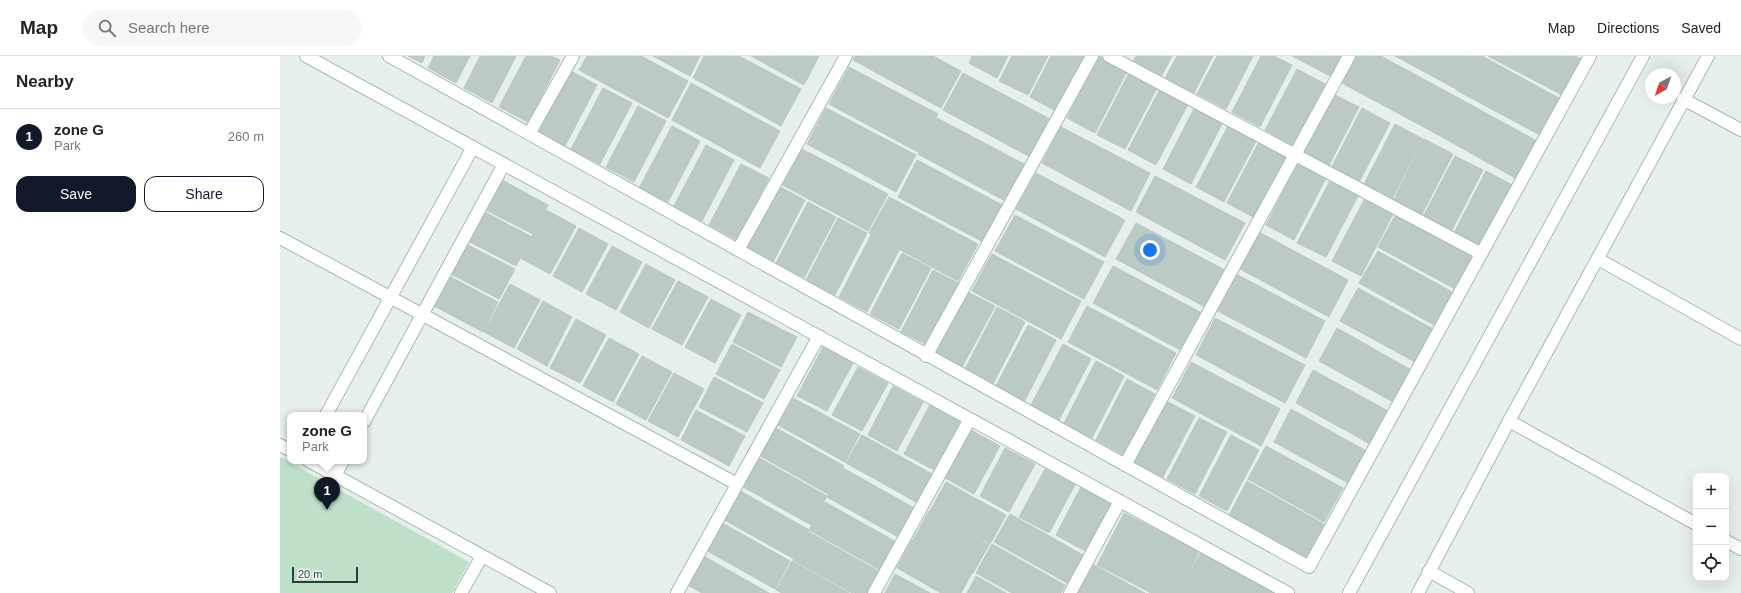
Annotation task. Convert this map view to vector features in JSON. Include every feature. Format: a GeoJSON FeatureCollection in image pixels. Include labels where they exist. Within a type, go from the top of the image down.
{"type":"FeatureCollection","features":[{"type":"Feature","properties":{"kind":"street"},"geometry":{"type":"LineString","coordinates":[[306,56],[1284,592]]}},
{"type":"Feature","properties":{"kind":"street"},"geometry":{"type":"LineString","coordinates":[[389,56],[926,356],[1125,464],[1309,567],[1480,253],[1590,56]]}},
{"type":"Feature","properties":{"kind":"street"},"geometry":{"type":"LineString","coordinates":[[529,134],[573,56]]}},
{"type":"Feature","properties":{"kind":"street"},"geometry":{"type":"LineString","coordinates":[[738,250],[846,56]]}},
{"type":"Feature","properties":{"kind":"street"},"geometry":{"type":"LineString","coordinates":[[926,356],[1092,56]]}},
{"type":"Feature","properties":{"kind":"street"},"geometry":{"type":"LineString","coordinates":[[1109,56],[1480,253]]}},
{"type":"Feature","properties":{"kind":"street"},"geometry":{"type":"LineString","coordinates":[[1125,464],[1349,56]]}},
{"type":"Feature","properties":{"kind":"street"},"geometry":{"type":"LineString","coordinates":[[1349,593],[1643,56]]}},
{"type":"Feature","properties":{"kind":"street"},"geometry":{"type":"LineString","coordinates":[[1418,593],[1509,421],[1598,259],[1683,99],[1708,56]]}},
{"type":"Feature","properties":{"kind":"street"},"geometry":{"type":"LineString","coordinates":[[1683,99],[1741,130]]}},
{"type":"Feature","properties":{"kind":"street"},"geometry":{"type":"LineString","coordinates":[[328,412],[473,148]]}},
{"type":"Feature","properties":{"kind":"street"},"geometry":{"type":"LineString","coordinates":[[367,416],[504,164]]}},
{"type":"Feature","properties":{"kind":"street"},"geometry":{"type":"LineString","coordinates":[[280,238],[737,484]]}},
{"type":"Feature","properties":{"kind":"street"},"geometry":{"type":"LineString","coordinates":[[1598,259],[1741,339]]}},
{"type":"Feature","properties":{"kind":"street"},"geometry":{"type":"LineString","coordinates":[[676,593],[819,336]]}},
{"type":"Feature","properties":{"kind":"street"},"geometry":{"type":"LineString","coordinates":[[874,593],[970,419]]}},
{"type":"Feature","properties":{"kind":"street"},"geometry":{"type":"LineString","coordinates":[[1509,421],[1693,522]]}},
{"type":"Feature","properties":{"kind":"street"},"geometry":{"type":"LineString","coordinates":[[315,464],[550,593]]}},
{"type":"Feature","properties":{"kind":"street"},"geometry":{"type":"LineString","coordinates":[[335,475],[341,464]]}},
{"type":"Feature","properties":{"kind":"street"},"geometry":{"type":"LineString","coordinates":[[1070,593],[1120,501]]}},
{"type":"Feature","properties":{"kind":"street"},"geometry":{"type":"LineString","coordinates":[[1729,543],[1741,549]]}},
{"type":"Feature","properties":{"kind":"street"},"geometry":{"type":"LineString","coordinates":[[461,593],[482,556]]}},
{"type":"Feature","properties":{"kind":"street"},"geometry":{"type":"LineString","coordinates":[[1429,571],[1468,593]]}},
{"type":"Feature","properties":{"kind":"green space"},"geometry":{"type":"Polygon","coordinates":[[[280,457],[287,461],[287,464],[293,464],[469,562],[452,593],[280,593],[280,457]]]}},
{"type":"Feature","properties":{"kind":"building"},"geometry":{"type":"Polygon","coordinates":[[[408,56],[425,56],[422,63],[408,56]]]}},
{"type":"Feature","properties":{"kind":"building"},"geometry":{"type":"Polygon","coordinates":[[[434,56],[470,56],[456,83],[428,68],[434,56]]]}},
{"type":"Feature","properties":{"kind":"building"},"geometry":{"type":"Polygon","coordinates":[[[480,56],[516,56],[492,103],[464,88],[480,56]]]}},
{"type":"Feature","properties":{"kind":"building"},"geometry":{"type":"Polygon","coordinates":[[[526,56],[551,56],[560,60],[528,122],[499,107],[526,56]]]}},
{"type":"Feature","properties":{"kind":"building"},"geometry":{"type":"Polygon","coordinates":[[[587,56],[641,56],[688,81],[668,118],[579,70],[587,56]]]}},
{"type":"Feature","properties":{"kind":"building"},"geometry":{"type":"Polygon","coordinates":[[[653,56],[700,56],[690,76],[653,56]]]}},
{"type":"Feature","properties":{"kind":"building"},"geometry":{"type":"Polygon","coordinates":[[[704,56],[739,56],[801,89],[781,126],[693,78],[704,56]]]}},
{"type":"Feature","properties":{"kind":"building"},"geometry":{"type":"Polygon","coordinates":[[[751,56],[819,56],[804,85],[751,56]]]}},
{"type":"Feature","properties":{"kind":"building"},"geometry":{"type":"Polygon","coordinates":[[[855,56],[933,56],[961,71],[941,108],[853,60],[855,56]]]}},
{"type":"Feature","properties":{"kind":"building"},"geometry":{"type":"Polygon","coordinates":[[[972,56],[1008,56],[997,78],[969,63],[972,56]]]}},
{"type":"Feature","properties":{"kind":"building"},"geometry":{"type":"Polygon","coordinates":[[[1012,56],[1048,56],[1028,95],[999,81],[1012,56]]]}},
{"type":"Feature","properties":{"kind":"building"},"geometry":{"type":"Polygon","coordinates":[[[1051,56],[1087,56],[1058,112],[1030,97],[1051,56]]]}},
{"type":"Feature","properties":{"kind":"building"},"geometry":{"type":"Polygon","coordinates":[[[1099,56],[1127,71],[1095,133],[1067,118],[1099,56]]]}},
{"type":"Feature","properties":{"kind":"building"},"geometry":{"type":"Polygon","coordinates":[[[1136,56],[1172,56],[1161,77],[1133,62],[1136,56]]]}},
{"type":"Feature","properties":{"kind":"building"},"geometry":{"type":"Polygon","coordinates":[[[1177,56],[1213,56],[1194,93],[1165,78],[1177,56]]]}},
{"type":"Feature","properties":{"kind":"building"},"geometry":{"type":"Polygon","coordinates":[[[1217,56],[1253,56],[1226,109],[1197,94],[1217,56]]]}},
{"type":"Feature","properties":{"kind":"building"},"geometry":{"type":"Polygon","coordinates":[[[1261,56],[1274,56],[1292,65],[1260,127],[1232,112],[1261,56]]]}},
{"type":"Feature","properties":{"kind":"building"},"geometry":{"type":"Polygon","coordinates":[[[1292,56],[1343,56],[1332,77],[1292,56]]]}},
{"type":"Feature","properties":{"kind":"building"},"geometry":{"type":"Polygon","coordinates":[[[1352,56],[1381,56],[1453,95],[1433,132],[1338,81],[1352,56]]]}},
{"type":"Feature","properties":{"kind":"building"},"geometry":{"type":"Polygon","coordinates":[[[1395,56],[1474,56],[1456,89],[1395,56]]]}},
{"type":"Feature","properties":{"kind":"building"},"geometry":{"type":"Polygon","coordinates":[[[1474,56],[1482,56],[1559,98],[1540,135],[1456,90],[1474,56]]]}},
{"type":"Feature","properties":{"kind":"building"},"geometry":{"type":"Polygon","coordinates":[[[1488,56],[1575,56],[1581,59],[1562,95],[1488,56]]]}},
{"type":"Feature","properties":{"kind":"building"},"geometry":{"type":"Polygon","coordinates":[[[849,67],[938,114],[918,152],[829,104],[849,67]]]}},
{"type":"Feature","properties":{"kind":"building"},"geometry":{"type":"Polygon","coordinates":[[[1297,69],[1325,84],[1293,145],[1265,130],[1297,69]]]}},
{"type":"Feature","properties":{"kind":"building"},"geometry":{"type":"Polygon","coordinates":[[[569,70],[597,85],[565,146],[537,131],[569,70]]]}},
{"type":"Feature","properties":{"kind":"building"},"geometry":{"type":"Polygon","coordinates":[[[963,73],[1052,120],[1032,158],[943,110],[963,73]]]}},
{"type":"Feature","properties":{"kind":"building"},"geometry":{"type":"Polygon","coordinates":[[[1129,73],[1157,88],[1125,149],[1097,135],[1129,73]]]}},
{"type":"Feature","properties":{"kind":"building"},"geometry":{"type":"Polygon","coordinates":[[[691,83],[780,131],[760,168],[672,120],[691,83]]]}},
{"type":"Feature","properties":{"kind":"building"},"geometry":{"type":"Polygon","coordinates":[[[603,88],[632,103],[600,164],[571,149],[603,88]]]}},
{"type":"Feature","properties":{"kind":"building"},"geometry":{"type":"Polygon","coordinates":[[[1160,89],[1188,104],[1156,165],[1128,150],[1160,89]]]}},
{"type":"Feature","properties":{"kind":"building"},"geometry":{"type":"Polygon","coordinates":[[[1331,93],[1359,107],[1327,169],[1299,154],[1331,93]]]}},
{"type":"Feature","properties":{"kind":"building"},"geometry":{"type":"Polygon","coordinates":[[[1453,95],[1537,141],[1517,179],[1433,132],[1453,95]]]}},
{"type":"Feature","properties":{"kind":"building"},"geometry":{"type":"Polygon","coordinates":[[[638,106],[666,121],[634,182],[606,167],[638,106]]]}},
{"type":"Feature","properties":{"kind":"building"},"geometry":{"type":"Polygon","coordinates":[[[1195,107],[1223,122],[1191,184],[1163,169],[1195,107]]]}},
{"type":"Feature","properties":{"kind":"building"},"geometry":{"type":"Polygon","coordinates":[[[826,108],[916,155],[896,192],[807,144],[826,108]]]}},
{"type":"Feature","properties":{"kind":"building"},"geometry":{"type":"Polygon","coordinates":[[[1362,108],[1390,123],[1358,184],[1330,170],[1362,108]]]}},
{"type":"Feature","properties":{"kind":"building"},"geometry":{"type":"Polygon","coordinates":[[[937,118],[1026,165],[1007,202],[918,154],[937,118]]]}},
{"type":"Feature","properties":{"kind":"building"},"geometry":{"type":"Polygon","coordinates":[[[1395,124],[1423,139],[1391,201],[1363,186],[1395,124]]]}},
{"type":"Feature","properties":{"kind":"building"},"geometry":{"type":"Polygon","coordinates":[[[672,126],[700,141],[668,202],[639,188],[672,126]]]}},
{"type":"Feature","properties":{"kind":"building"},"geometry":{"type":"Polygon","coordinates":[[[1228,126],[1256,141],[1224,202],[1196,187],[1228,126]]]}},
{"type":"Feature","properties":{"kind":"building"},"geometry":{"type":"Polygon","coordinates":[[[1061,127],[1150,173],[1131,211],[1042,163],[1061,127]]]}},
{"type":"Feature","properties":{"kind":"building"},"geometry":{"type":"Polygon","coordinates":[[[1424,139],[1453,154],[1421,216],[1393,201],[1424,139]]]}},
{"type":"Feature","properties":{"kind":"building"},"geometry":{"type":"Polygon","coordinates":[[[1259,142],[1287,157],[1255,218],[1227,203],[1259,142]]]}},
{"type":"Feature","properties":{"kind":"building"},"geometry":{"type":"Polygon","coordinates":[[[706,145],[734,160],[702,221],[674,206],[706,145]]]}},
{"type":"Feature","properties":{"kind":"building"},"geometry":{"type":"Polygon","coordinates":[[[798,147],[888,194],[868,231],[779,183],[798,147]]]}},
{"type":"Feature","properties":{"kind":"building"},"geometry":{"type":"Polygon","coordinates":[[[1455,156],[1483,170],[1451,232],[1423,217],[1455,156]]]}},
{"type":"Feature","properties":{"kind":"building"},"geometry":{"type":"Polygon","coordinates":[[[917,160],[1006,207],[987,244],[898,197],[917,160]]]}},
{"type":"Feature","properties":{"kind":"building"},"geometry":{"type":"Polygon","coordinates":[[[1298,163],[1326,178],[1294,240],[1266,225],[1298,163]]]}},
{"type":"Feature","properties":{"kind":"building"},"geometry":{"type":"Polygon","coordinates":[[[741,164],[769,178],[737,240],[709,225],[741,164]]]}},
{"type":"Feature","properties":{"kind":"building"},"geometry":{"type":"Polygon","coordinates":[[[1486,171],[1514,186],[1482,248],[1454,233],[1486,171]]]}},
{"type":"Feature","properties":{"kind":"building"},"geometry":{"type":"Polygon","coordinates":[[[1036,173],[1125,220],[1105,257],[1016,209],[1036,173]]]}},
{"type":"Feature","properties":{"kind":"building"},"geometry":{"type":"Polygon","coordinates":[[[1155,176],[1245,223],[1225,260],[1136,212],[1155,176]]]}},
{"type":"Feature","properties":{"kind":"building"},"geometry":{"type":"Polygon","coordinates":[[[500,179],[548,205],[533,234],[484,209],[500,179]]]}},
{"type":"Feature","properties":{"kind":"building"},"geometry":{"type":"Polygon","coordinates":[[[1330,181],[1358,196],[1326,257],[1297,243],[1330,181]]]}},
{"type":"Feature","properties":{"kind":"building"},"geometry":{"type":"Polygon","coordinates":[[[776,185],[805,200],[773,262],[744,247],[776,185]]]}},
{"type":"Feature","properties":{"kind":"building"},"geometry":{"type":"Polygon","coordinates":[[[889,197],[978,244],[958,281],[869,233],[889,197]]]}},
{"type":"Feature","properties":{"kind":"building"},"geometry":{"type":"Polygon","coordinates":[[[1364,200],[1393,214],[1361,276],[1332,261],[1364,200]]]}},
{"type":"Feature","properties":{"kind":"building"},"geometry":{"type":"Polygon","coordinates":[[[808,202],[836,217],[804,278],[776,263],[808,202]]]}},
{"type":"Feature","properties":{"kind":"building"},"geometry":{"type":"Polygon","coordinates":[[[546,210],[576,226],[550,274],[520,258],[546,210]]]}},
{"type":"Feature","properties":{"kind":"building"},"geometry":{"type":"Polygon","coordinates":[[[483,211],[532,237],[516,266],[468,241],[483,211]]]}},
{"type":"Feature","properties":{"kind":"building"},"geometry":{"type":"Polygon","coordinates":[[[1396,214],[1473,256],[1455,289],[1378,247],[1396,214]]]}},
{"type":"Feature","properties":{"kind":"building"},"geometry":{"type":"Polygon","coordinates":[[[1015,215],[1104,262],[1084,299],[995,251],[1015,215]]]}},
{"type":"Feature","properties":{"kind":"building"},"geometry":{"type":"Polygon","coordinates":[[[838,218],[867,233],[835,295],[806,280],[838,218]]]}},
{"type":"Feature","properties":{"kind":"building"},"geometry":{"type":"Polygon","coordinates":[[[1136,223],[1225,270],[1205,307],[1116,259],[1136,223]]]}},
{"type":"Feature","properties":{"kind":"building"},"geometry":{"type":"Polygon","coordinates":[[[579,228],[608,244],[582,292],[553,276],[579,228]]]}},
{"type":"Feature","properties":{"kind":"building"},"geometry":{"type":"Polygon","coordinates":[[[1259,232],[1348,280],[1329,317],[1240,269],[1259,232]]]}},
{"type":"Feature","properties":{"kind":"building"},"geometry":{"type":"Polygon","coordinates":[[[871,235],[899,250],[867,312],[839,297],[871,235]]]}},
{"type":"Feature","properties":{"kind":"building"},"geometry":{"type":"Polygon","coordinates":[[[466,244],[515,269],[499,299],[451,274],[466,244]]]}},
{"type":"Feature","properties":{"kind":"building"},"geometry":{"type":"Polygon","coordinates":[[[612,246],[642,262],[616,310],[586,294],[612,246]]]}},
{"type":"Feature","properties":{"kind":"building"},"geometry":{"type":"Polygon","coordinates":[[[1378,251],[1454,293],[1436,326],[1359,283],[1378,251]]]}},
{"type":"Feature","properties":{"kind":"building"},"geometry":{"type":"Polygon","coordinates":[[[902,253],[931,268],[899,329],[870,314],[902,253]]]}},
{"type":"Feature","properties":{"kind":"building"},"geometry":{"type":"Polygon","coordinates":[[[992,254],[1081,301],[1061,339],[972,291],[992,254]]]}},
{"type":"Feature","properties":{"kind":"building"},"geometry":{"type":"Polygon","coordinates":[[[646,264],[675,280],[649,328],[620,312],[646,264]]]}},
{"type":"Feature","properties":{"kind":"building"},"geometry":{"type":"Polygon","coordinates":[[[1113,266],[1202,313],[1182,351],[1093,303],[1113,266]]]}},
{"type":"Feature","properties":{"kind":"building"},"geometry":{"type":"Polygon","coordinates":[[[933,270],[962,285],[930,346],[901,332],[933,270]]]}},
{"type":"Feature","properties":{"kind":"building"},"geometry":{"type":"Polygon","coordinates":[[[1236,274],[1325,321],[1306,358],[1216,310],[1236,274]]]}},
{"type":"Feature","properties":{"kind":"building"},"geometry":{"type":"Polygon","coordinates":[[[449,276],[498,302],[483,332],[434,306],[449,276]]]}},
{"type":"Feature","properties":{"kind":"building"},"geometry":{"type":"Polygon","coordinates":[[[678,281],[708,297],[682,345],[652,329],[678,281]]]}},
{"type":"Feature","properties":{"kind":"building"},"geometry":{"type":"Polygon","coordinates":[[[510,284],[540,300],[514,348],[484,332],[510,284]]]}},
{"type":"Feature","properties":{"kind":"building"},"geometry":{"type":"Polygon","coordinates":[[[1358,288],[1435,330],[1417,363],[1340,321],[1358,288]]]}},
{"type":"Feature","properties":{"kind":"building"},"geometry":{"type":"Polygon","coordinates":[[[966,291],[995,306],[962,367],[934,352],[966,291]]]}},
{"type":"Feature","properties":{"kind":"building"},"geometry":{"type":"Polygon","coordinates":[[[711,299],[741,315],[715,363],[685,347],[711,299]]]}},
{"type":"Feature","properties":{"kind":"building"},"geometry":{"type":"Polygon","coordinates":[[[543,301],[572,317],[547,366],[517,349],[543,301]]]}},
{"type":"Feature","properties":{"kind":"building"},"geometry":{"type":"Polygon","coordinates":[[[1087,306],[1176,353],[1157,390],[1068,342],[1087,306]]]}},
{"type":"Feature","properties":{"kind":"building"},"geometry":{"type":"Polygon","coordinates":[[[997,307],[1025,322],[993,384],[965,369],[997,307]]]}},
{"type":"Feature","properties":{"kind":"building"},"geometry":{"type":"Polygon","coordinates":[[[748,312],[797,337],[781,367],[733,342],[748,312]]]}},
{"type":"Feature","properties":{"kind":"building"},"geometry":{"type":"Polygon","coordinates":[[[1215,318],[1305,365],[1285,403],[1196,355],[1215,318]]]}},
{"type":"Feature","properties":{"kind":"building"},"geometry":{"type":"Polygon","coordinates":[[[576,319],[606,335],[580,383],[550,368],[576,319]]]}},
{"type":"Feature","properties":{"kind":"building"},"geometry":{"type":"Polygon","coordinates":[[[1028,325],[1056,340],[1024,402],[996,386],[1028,325]]]}},
{"type":"Feature","properties":{"kind":"building"},"geometry":{"type":"Polygon","coordinates":[[[1337,328],[1413,371],[1395,403],[1319,361],[1337,328]]]}},
{"type":"Feature","properties":{"kind":"building"},"geometry":{"type":"Polygon","coordinates":[[[609,338],[639,354],[613,402],[583,386],[609,338]]]}},
{"type":"Feature","properties":{"kind":"building"},"geometry":{"type":"Polygon","coordinates":[[[732,344],[780,370],[764,399],[716,374],[732,344]]]}},
{"type":"Feature","properties":{"kind":"building"},"geometry":{"type":"Polygon","coordinates":[[[1063,344],[1091,359],[1059,420],[1031,405],[1063,344]]]}},
{"type":"Feature","properties":{"kind":"building"},"geometry":{"type":"Polygon","coordinates":[[[823,347],[853,363],[827,411],[797,396],[823,347]]]}},
{"type":"Feature","properties":{"kind":"building"},"geometry":{"type":"Polygon","coordinates":[[[642,356],[672,372],[646,420],[616,404],[642,356]]]}},
{"type":"Feature","properties":{"kind":"building"},"geometry":{"type":"Polygon","coordinates":[[[1096,361],[1124,376],[1092,438],[1064,423],[1096,361]]]}},
{"type":"Feature","properties":{"kind":"building"},"geometry":{"type":"Polygon","coordinates":[[[1191,362],[1280,409],[1261,446],[1172,398],[1191,362]]]}},
{"type":"Feature","properties":{"kind":"building"},"geometry":{"type":"Polygon","coordinates":[[[858,367],[888,383],[862,431],[832,415],[858,367]]]}},
{"type":"Feature","properties":{"kind":"building"},"geometry":{"type":"Polygon","coordinates":[[[1313,370],[1390,412],[1372,445],[1296,403],[1313,370]]]}},
{"type":"Feature","properties":{"kind":"building"},"geometry":{"type":"Polygon","coordinates":[[[674,373],[704,389],[678,437],[648,421],[674,373]]]}},
{"type":"Feature","properties":{"kind":"building"},"geometry":{"type":"Polygon","coordinates":[[[714,377],[763,403],[747,432],[699,407],[714,377]]]}},
{"type":"Feature","properties":{"kind":"building"},"geometry":{"type":"Polygon","coordinates":[[[1127,379],[1155,394],[1124,455],[1096,440],[1127,379]]]}},
{"type":"Feature","properties":{"kind":"building"},"geometry":{"type":"Polygon","coordinates":[[[893,386],[923,402],[897,451],[868,435],[893,386]]]}},
{"type":"Feature","properties":{"kind":"building"},"geometry":{"type":"Polygon","coordinates":[[[793,398],[860,434],[845,462],[778,425],[793,398]]]}},
{"type":"Feature","properties":{"kind":"building"},"geometry":{"type":"Polygon","coordinates":[[[1166,401],[1195,416],[1163,477],[1134,462],[1166,401]]]}},
{"type":"Feature","properties":{"kind":"building"},"geometry":{"type":"Polygon","coordinates":[[[930,405],[960,421],[934,470],[904,454],[930,405]]]}},
{"type":"Feature","properties":{"kind":"building"},"geometry":{"type":"Polygon","coordinates":[[[1291,409],[1368,452],[1350,484],[1274,442],[1291,409]]]}},
{"type":"Feature","properties":{"kind":"building"},"geometry":{"type":"Polygon","coordinates":[[[696,410],[745,436],[729,466],[681,440],[696,410]]]}},
{"type":"Feature","properties":{"kind":"building"},"geometry":{"type":"Polygon","coordinates":[[[1199,418],[1227,432],[1195,494],[1167,479],[1199,418]]]}},
{"type":"Feature","properties":{"kind":"building"},"geometry":{"type":"Polygon","coordinates":[[[771,425],[844,466],[828,494],[755,453],[771,425]]]}},
{"type":"Feature","properties":{"kind":"building"},"geometry":{"type":"Polygon","coordinates":[[[971,430],[1000,446],[974,494],[945,478],[971,430]]]}},
{"type":"Feature","properties":{"kind":"building"},"geometry":{"type":"Polygon","coordinates":[[[862,435],[932,474],[916,502],[846,463],[862,435]]]}},
{"type":"Feature","properties":{"kind":"building"},"geometry":{"type":"Polygon","coordinates":[[[1231,435],[1259,450],[1227,511],[1199,496],[1231,435]]]}},
{"type":"Feature","properties":{"kind":"building"},"geometry":{"type":"Polygon","coordinates":[[[1266,446],[1343,488],[1324,522],[1248,479],[1266,446]]]}},
{"type":"Feature","properties":{"kind":"building"},"geometry":{"type":"Polygon","coordinates":[[[1005,448],[1035,464],[1009,512],[980,496],[1005,448]]]}},
{"type":"Feature","properties":{"kind":"building"},"geometry":{"type":"Polygon","coordinates":[[[754,455],[827,496],[811,525],[738,484],[754,455]]]}},
{"type":"Feature","properties":{"kind":"building"},"geometry":{"type":"Polygon","coordinates":[[[843,468],[916,509],[900,538],[827,497],[843,468]]]}},
{"type":"Feature","properties":{"kind":"building"},"geometry":{"type":"Polygon","coordinates":[[[1045,469],[1075,485],[1049,533],[1019,517],[1045,469]]]}},
{"type":"Feature","properties":{"kind":"building"},"geometry":{"type":"Polygon","coordinates":[[[1247,481],[1324,524],[1306,557],[1229,515],[1247,481]]]}},
{"type":"Feature","properties":{"kind":"building"},"geometry":{"type":"Polygon","coordinates":[[[946,482],[1006,515],[990,544],[930,511],[946,482]]]}},
{"type":"Feature","properties":{"kind":"building"},"geometry":{"type":"Polygon","coordinates":[[[1081,487],[1111,503],[1085,551],[1056,535],[1081,487]]]}},
{"type":"Feature","properties":{"kind":"building"},"geometry":{"type":"Polygon","coordinates":[[[737,489],[809,530],[794,559],[721,518],[737,489]]]}},
{"type":"Feature","properties":{"kind":"building"},"geometry":{"type":"Polygon","coordinates":[[[825,502],[898,543],[882,571],[809,530],[825,502]]]}},
{"type":"Feature","properties":{"kind":"building"},"geometry":{"type":"Polygon","coordinates":[[[929,511],[989,545],[973,573],[913,540],[929,511]]]}},
{"type":"Feature","properties":{"kind":"building"},"geometry":{"type":"Polygon","coordinates":[[[1124,513],[1163,533],[1136,585],[1097,565],[1124,513]]]}},
{"type":"Feature","properties":{"kind":"building"},"geometry":{"type":"Polygon","coordinates":[[[1010,514],[1083,555],[1067,583],[994,542],[1010,514]]]}},
{"type":"Feature","properties":{"kind":"building"},"geometry":{"type":"Polygon","coordinates":[[[717,520],[790,561],[775,589],[702,548],[717,520]]]}},
{"type":"Feature","properties":{"kind":"building"},"geometry":{"type":"Polygon","coordinates":[[[809,532],[882,573],[871,593],[852,593],[793,560],[809,532]]]}},
{"type":"Feature","properties":{"kind":"building"},"geometry":{"type":"Polygon","coordinates":[[[1163,533],[1199,552],[1178,593],[1151,593],[1136,585],[1163,533]]]}},
{"type":"Feature","properties":{"kind":"building"},"geometry":{"type":"Polygon","coordinates":[[[912,540],[972,573],[961,593],[941,593],[897,568],[912,540]]]}},
{"type":"Feature","properties":{"kind":"building"},"geometry":{"type":"Polygon","coordinates":[[[992,544],[1065,585],[1061,593],[1012,593],[976,573],[992,544]]]}},
{"type":"Feature","properties":{"kind":"building"},"geometry":{"type":"Polygon","coordinates":[[[1201,552],[1238,572],[1226,593],[1178,593],[1201,552]]]}},
{"type":"Feature","properties":{"kind":"building"},"geometry":{"type":"Polygon","coordinates":[[[700,554],[769,593],[702,593],[684,583],[700,554]]]}},
{"type":"Feature","properties":{"kind":"building"},"geometry":{"type":"Polygon","coordinates":[[[792,561],[849,593],[782,593],[776,590],[792,561]]]}},
{"type":"Feature","properties":{"kind":"building"},"geometry":{"type":"Polygon","coordinates":[[[1094,565],[1145,593],[1078,593],[1094,565]]]}},
{"type":"Feature","properties":{"kind":"building"},"geometry":{"type":"Polygon","coordinates":[[[1238,572],[1273,592],[1273,593],[1226,593],[1238,572]]]}},
{"type":"Feature","properties":{"kind":"building"},"geometry":{"type":"Polygon","coordinates":[[[895,574],[930,593],[885,593],[895,574]]]}},
{"type":"Feature","properties":{"kind":"building"},"geometry":{"type":"Polygon","coordinates":[[[976,576],[1006,593],[967,593],[976,576]]]}},
{"type":"Feature","properties":{"kind":"place","name":"zone G"},"geometry":{"type":"Point","coordinates":[327,510]}}]}
